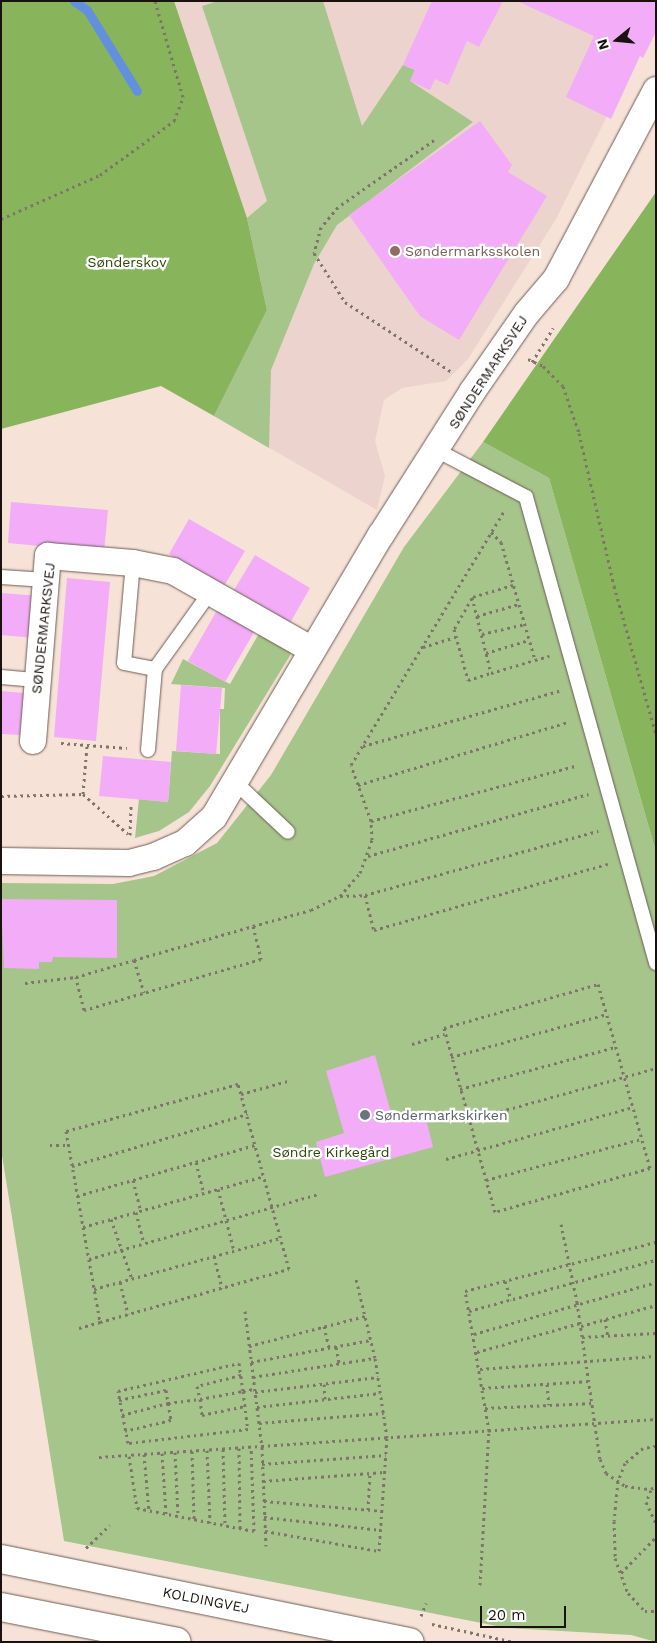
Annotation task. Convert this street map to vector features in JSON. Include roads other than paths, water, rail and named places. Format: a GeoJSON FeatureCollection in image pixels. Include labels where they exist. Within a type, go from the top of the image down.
{"type":"FeatureCollection","features":[{"type":"Feature","properties":{"kind":"main road","name":"KOLDINGVEJ"},"geometry":{"type":"LineString","coordinates":[[1,1559],[415,1631]]}},
{"type":"Feature","properties":{"kind":"main road"},"geometry":{"type":"LineString","coordinates":[[1,1607],[177,1642]]}},
{"type":"Feature","properties":{"kind":"street","name":"SØNDERMARKSVEJ"},"geometry":{"type":"LineString","coordinates":[[1,861],[129,863],[153,858],[185,843],[214,817],[236,783],[311,649],[438,451],[472,392],[507,344],[526,313],[556,279],[656,90]]}},
{"type":"Feature","properties":{"kind":"street","name":"SØNDERMARKSVEJ"},"geometry":{"type":"LineString","coordinates":[[33,740],[48,556],[133,563],[173,571],[311,649]]}},
{"type":"Feature","properties":{"kind":"lane"},"geometry":{"type":"LineString","coordinates":[[438,451],[526,497],[656,963]]}},
{"type":"Feature","properties":{"kind":"lane"},"geometry":{"type":"LineString","coordinates":[[133,563],[124,663],[156,668]]}},
{"type":"Feature","properties":{"kind":"lane"},"geometry":{"type":"LineString","coordinates":[[1,577],[46,580]]}},
{"type":"Feature","properties":{"kind":"lane"},"geometry":{"type":"LineString","coordinates":[[148,750],[156,668],[211,591]]}},
{"type":"Feature","properties":{"kind":"lane"},"geometry":{"type":"LineString","coordinates":[[1,677],[37,680]]}},
{"type":"Feature","properties":{"kind":"lane"},"geometry":{"type":"LineString","coordinates":[[236,783],[288,832]]}},
{"type":"Feature","properties":{"kind":"waterway"},"geometry":{"type":"LineString","coordinates":[[74,1],[87,10],[137,91]]}},
{"type":"Feature","properties":{"kind":"place","name":"Søndermarksskolen"},"geometry":{"type":"Point","coordinates":[395,251]}},
{"type":"Feature","properties":{"kind":"place","name":"Søndermarkskirken"},"geometry":{"type":"Point","coordinates":[365,1115]}},
{"type":"Feature","properties":{"kind":"park label","name":"Sønderskov"},"geometry":{"type":"Point","coordinates":[127,262]}},
{"type":"Feature","properties":{"kind":"park label","name":"Søndre Kirkegård"},"geometry":{"type":"Point","coordinates":[331,1152]}}]}
